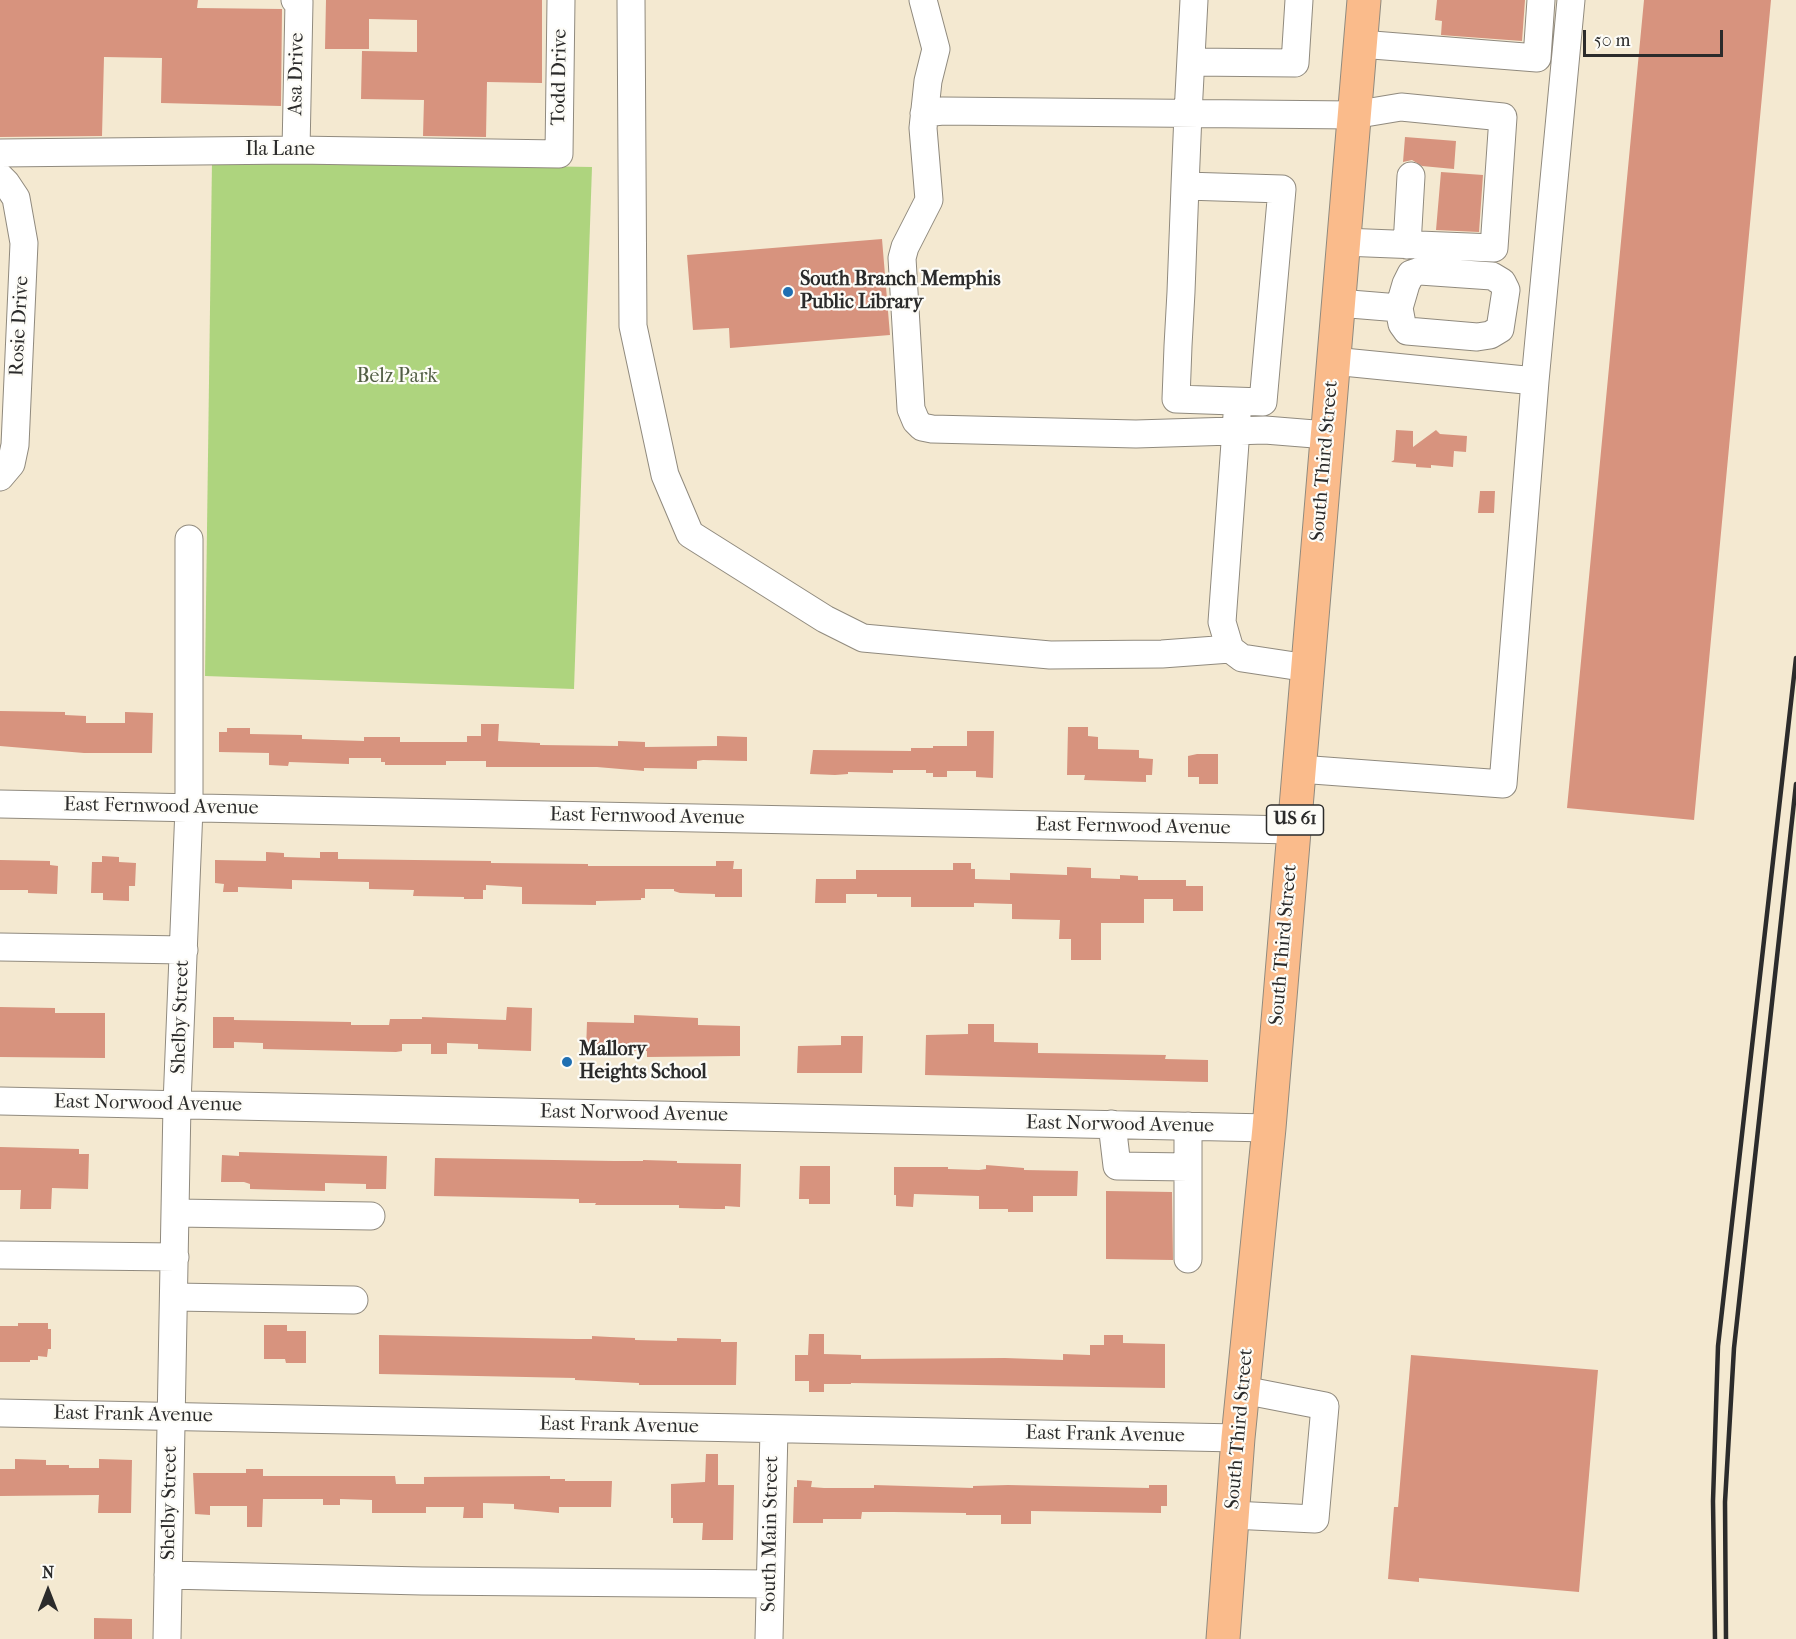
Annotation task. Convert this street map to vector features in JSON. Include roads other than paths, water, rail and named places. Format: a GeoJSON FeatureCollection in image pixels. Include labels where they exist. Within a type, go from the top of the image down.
{"type":"FeatureCollection","features":[{"type":"Feature","properties":{"kind":"main road","name":"South Third Street"},"geometry":{"type":"LineString","coordinates":[[1223,1639],[1238,1438],[1269,1128],[1364,0]]}},
{"type":"Feature","properties":{"kind":"street","name":"Asa Drive"},"geometry":{"type":"LineString","coordinates":[[295,0],[299,2],[296,150]]}},
{"type":"Feature","properties":{"kind":"street","name":"Todd Drive"},"geometry":{"type":"LineString","coordinates":[[559,154],[561,0]]}},
{"type":"Feature","properties":{"kind":"street"},"geometry":{"type":"LineString","coordinates":[[631,0],[633,326],[665,475],[690,534],[825,619],[863,638],[974,650],[1050,655],[1162,654],[1230,649]]}},
{"type":"Feature","properties":{"kind":"street"},"geometry":{"type":"LineString","coordinates":[[923,0],[936,48],[928,81],[924,113],[923,137],[929,200],[904,247],[902,258],[911,409],[916,421],[922,427],[1136,434],[1265,430],[1327,435]]}},
{"type":"Feature","properties":{"kind":"street"},"geometry":{"type":"LineString","coordinates":[[1185,186],[1282,189],[1263,402],[1176,399],[1188,114],[1194,0]]}},
{"type":"Feature","properties":{"kind":"street"},"geometry":{"type":"LineString","coordinates":[[1191,62],[1295,63],[1299,0]]}},
{"type":"Feature","properties":{"kind":"street"},"geometry":{"type":"LineString","coordinates":[[1360,45],[1537,58],[1541,0]]}},
{"type":"Feature","properties":{"kind":"street"},"geometry":{"type":"LineString","coordinates":[[1299,769],[1503,784],[1535,381],[1571,0]]}},
{"type":"Feature","properties":{"kind":"street"},"geometry":{"type":"LineString","coordinates":[[924,113],[955,111],[1353,116],[1401,107],[1503,117],[1494,248],[1343,242]]}},
{"type":"Feature","properties":{"kind":"street","name":"Ila Lane"},"geometry":{"type":"LineString","coordinates":[[0,153],[296,150],[559,154]]}},
{"type":"Feature","properties":{"kind":"street"},"geometry":{"type":"LineString","coordinates":[[1407,245],[1411,176]]}},
{"type":"Feature","properties":{"kind":"street","name":"Rosie Drive"},"geometry":{"type":"LineString","coordinates":[[0,177],[16,198],[24,243],[15,445],[4,464]]}},
{"type":"Feature","properties":{"kind":"street"},"geometry":{"type":"LineString","coordinates":[[1338,303],[1400,308]]}},
{"type":"Feature","properties":{"kind":"street"},"geometry":{"type":"LineString","coordinates":[[1333,361],[1535,381]]}},
{"type":"Feature","properties":{"kind":"street"},"geometry":{"type":"LineString","coordinates":[[1238,401],[1222,622],[1230,649],[1242,658],[1308,668]]}},
{"type":"Feature","properties":{"kind":"street","name":"Shelby Street"},"geometry":{"type":"LineString","coordinates":[[167,1639],[177,1104],[189,808],[189,539]]}},
{"type":"Feature","properties":{"kind":"street","name":"East Fernwood Avenue"},"geometry":{"type":"LineString","coordinates":[[0,804],[1294,830]]}},
{"type":"Feature","properties":{"kind":"street"},"geometry":{"type":"LineString","coordinates":[[0,946],[184,950]]}},
{"type":"Feature","properties":{"kind":"street","name":"East Norwood Avenue"},"geometry":{"type":"LineString","coordinates":[[0,1101],[1269,1128]]}},
{"type":"Feature","properties":{"kind":"street"},"geometry":{"type":"LineString","coordinates":[[1112,1124],[1117,1166],[1188,1167]]}},
{"type":"Feature","properties":{"kind":"street"},"geometry":{"type":"LineString","coordinates":[[1188,1126],[1188,1259]]}},
{"type":"Feature","properties":{"kind":"street"},"geometry":{"type":"LineString","coordinates":[[176,1213],[371,1216]]}},
{"type":"Feature","properties":{"kind":"street"},"geometry":{"type":"LineString","coordinates":[[0,1255],[175,1257]]}},
{"type":"Feature","properties":{"kind":"street"},"geometry":{"type":"LineString","coordinates":[[174,1297],[354,1300]]}},
{"type":"Feature","properties":{"kind":"street"},"geometry":{"type":"LineString","coordinates":[[1232,1515],[1315,1519],[1325,1406],[1243,1390]]}},
{"type":"Feature","properties":{"kind":"street","name":"East Frank Avenue"},"geometry":{"type":"LineString","coordinates":[[0,1413],[1238,1438]]}},
{"type":"Feature","properties":{"kind":"street","name":"South Main Street"},"geometry":{"type":"LineString","coordinates":[[769,1639],[774,1430]]}},
{"type":"Feature","properties":{"kind":"street"},"geometry":{"type":"LineString","coordinates":[[168,1575],[422,1581],[770,1584]]}},
{"type":"Feature","properties":{"kind":"railway"},"geometry":{"type":"LineString","coordinates":[[1715,1639],[1713,1501],[1718,1346],[1796,658]]}},
{"type":"Feature","properties":{"kind":"railway"},"geometry":{"type":"LineString","coordinates":[[1726,1639],[1725,1502],[1734,1348],[1796,784]]}},
{"type":"Feature","properties":{"kind":"place","name":"South Branch Memphis Public Library"},"geometry":{"type":"Point","coordinates":[788,292]}},
{"type":"Feature","properties":{"kind":"place","name":"Mallory Heights School"},"geometry":{"type":"Point","coordinates":[567,1062]}},
{"type":"Feature","properties":{"kind":"park label","name":"Belz Park"},"geometry":{"type":"Point","coordinates":[397,377]}}]}
